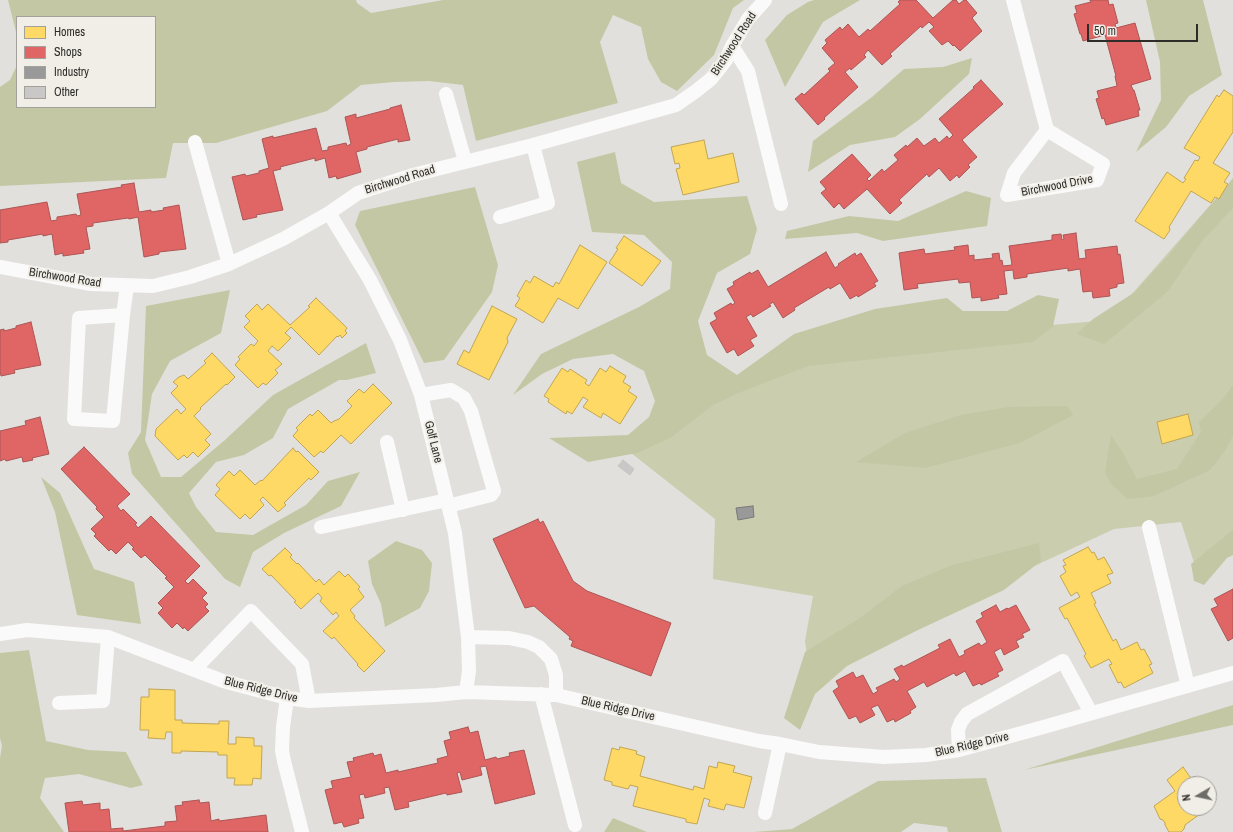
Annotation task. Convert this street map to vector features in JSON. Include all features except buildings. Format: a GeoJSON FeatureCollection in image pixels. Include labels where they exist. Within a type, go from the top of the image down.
{"type":"FeatureCollection","features":[{"type":"Feature","properties":{"kind":"street","name":"Birchwood Road"},"geometry":{"type":"LineString","coordinates":[[0,266],[91,284],[153,286],[190,277],[229,264],[283,239],[329,213],[358,192],[413,175],[533,145],[676,104],[711,79],[726,60],[732,46],[748,19],[765,0]]}},
{"type":"Feature","properties":{"kind":"street"},"geometry":{"type":"LineString","coordinates":[[1013,0],[1047,130]]}},
{"type":"Feature","properties":{"kind":"street"},"geometry":{"type":"LineString","coordinates":[[732,46],[748,71],[781,204]]}},
{"type":"Feature","properties":{"kind":"street"},"geometry":{"type":"LineString","coordinates":[[446,94],[465,161]]}},
{"type":"Feature","properties":{"kind":"street","name":"Birchwood Drive"},"geometry":{"type":"LineString","coordinates":[[1047,130],[1103,164],[1097,180],[1007,195],[1014,173],[1047,130]]}},
{"type":"Feature","properties":{"kind":"street"},"geometry":{"type":"LineString","coordinates":[[195,142],[229,264]]}},
{"type":"Feature","properties":{"kind":"street"},"geometry":{"type":"LineString","coordinates":[[500,217],[548,203],[533,145]]}},
{"type":"Feature","properties":{"kind":"street","name":"Golf Lane"},"geometry":{"type":"LineString","coordinates":[[329,213],[370,280],[400,340],[421,395],[455,532],[468,637],[469,671],[466,692]]}},
{"type":"Feature","properties":{"kind":"street"},"geometry":{"type":"LineString","coordinates":[[123,315],[79,318],[74,419],[113,421],[127,286]]}},
{"type":"Feature","properties":{"kind":"street"},"geometry":{"type":"LineString","coordinates":[[321,527],[403,510],[491,495],[494,491],[471,411],[464,398],[451,390],[421,395]]}},
{"type":"Feature","properties":{"kind":"street"},"geometry":{"type":"LineString","coordinates":[[387,442],[403,510]]}},
{"type":"Feature","properties":{"kind":"street"},"geometry":{"type":"LineString","coordinates":[[1149,527],[1188,686]]}},
{"type":"Feature","properties":{"kind":"street"},"geometry":{"type":"LineString","coordinates":[[194,670],[251,611],[302,664],[309,701]]}},
{"type":"Feature","properties":{"kind":"street","name":"Blue Ridge Drive"},"geometry":{"type":"LineString","coordinates":[[0,634],[27,630],[108,637],[223,681],[287,698],[309,701],[436,695],[466,692],[556,695],[759,741],[819,752],[884,758],[926,755],[959,750],[1233,673]]}},
{"type":"Feature","properties":{"kind":"street"},"geometry":{"type":"LineString","coordinates":[[59,703],[103,701],[108,637]]}},
{"type":"Feature","properties":{"kind":"street"},"geometry":{"type":"LineString","coordinates":[[468,637],[509,638],[528,642],[539,647],[551,659],[556,675],[556,695]]}},
{"type":"Feature","properties":{"kind":"street"},"geometry":{"type":"LineString","coordinates":[[959,750],[958,730],[960,722],[968,714],[1063,661],[1092,713]]}},
{"type":"Feature","properties":{"kind":"street"},"geometry":{"type":"LineString","coordinates":[[541,694],[575,825]]}},
{"type":"Feature","properties":{"kind":"street"},"geometry":{"type":"LineString","coordinates":[[287,698],[283,727],[282,751],[302,832]]}},
{"type":"Feature","properties":{"kind":"street"},"geometry":{"type":"LineString","coordinates":[[765,813],[780,744]]}},
{"type":"Feature","properties":{"kind":"green space"},"geometry":{"type":"Polygon","coordinates":[[[8,0],[356,0],[357,3],[371,13],[443,0],[744,0],[733,8],[714,55],[677,91],[661,82],[648,59],[641,27],[613,15],[600,42],[618,103],[476,141],[463,85],[429,81],[361,85],[327,111],[216,143],[173,143],[166,178],[0,186],[0,87],[10,80],[16,67],[16,108],[156,108],[156,16],[16,16],[16,32],[8,0]]]}},
{"type":"Feature","properties":{"kind":"green space"},"geometry":{"type":"Polygon","coordinates":[[[814,0],[860,0],[823,22],[785,87],[765,40],[787,15],[814,0]]]}},
{"type":"Feature","properties":{"kind":"green space"},"geometry":{"type":"Polygon","coordinates":[[[1146,0],[1203,0],[1222,75],[1189,96],[1166,127],[1136,152],[1161,100],[1160,62],[1146,0]]]}},
{"type":"Feature","properties":{"kind":"green space"},"geometry":{"type":"Polygon","coordinates":[[[972,58],[969,74],[920,119],[895,137],[850,145],[808,172],[813,141],[872,97],[904,69],[943,67],[972,58]]]}},
{"type":"Feature","properties":{"kind":"green space"},"geometry":{"type":"Polygon","coordinates":[[[615,152],[621,183],[654,202],[747,196],[757,229],[750,254],[717,273],[698,321],[707,355],[737,375],[794,334],[875,309],[947,298],[963,311],[1007,311],[1038,295],[1059,299],[1053,326],[1033,342],[808,366],[736,394],[713,405],[670,438],[637,453],[588,462],[549,438],[628,435],[649,417],[655,401],[644,371],[613,354],[573,359],[542,374],[513,395],[541,354],[639,307],[670,289],[672,262],[644,235],[592,232],[577,162],[615,152]]]}},
{"type":"Feature","properties":{"kind":"green space"},"geometry":{"type":"Polygon","coordinates":[[[1233,178],[1233,208],[1202,241],[1168,291],[1104,344],[1077,334],[1093,319],[1135,292],[1169,255],[1233,178]]]}},
{"type":"Feature","properties":{"kind":"green space"},"geometry":{"type":"Polygon","coordinates":[[[1233,179],[1233,547],[1198,575],[1181,522],[1114,529],[809,671],[805,641],[813,596],[713,579],[715,519],[626,449],[812,346],[1109,320],[1233,179]]]}},
{"type":"Feature","properties":{"kind":"green space"},"geometry":{"type":"Polygon","coordinates":[[[475,187],[498,265],[492,292],[444,360],[424,363],[355,225],[360,211],[475,187]]]}},
{"type":"Feature","properties":{"kind":"green space"},"geometry":{"type":"Polygon","coordinates":[[[966,191],[991,198],[987,226],[883,241],[857,233],[785,239],[787,231],[849,216],[898,221],[966,191]]]}},
{"type":"Feature","properties":{"kind":"green space"},"geometry":{"type":"Polygon","coordinates":[[[230,290],[221,333],[170,361],[152,394],[145,440],[161,477],[181,477],[225,440],[273,395],[366,343],[376,373],[347,380],[339,380],[288,409],[273,438],[244,455],[216,462],[189,493],[196,507],[216,532],[253,535],[306,505],[328,481],[360,472],[341,506],[284,533],[253,552],[240,587],[225,579],[132,474],[128,453],[141,432],[146,306],[230,290]]]}},
{"type":"Feature","properties":{"kind":"green space"},"geometry":{"type":"Polygon","coordinates":[[[1233,385],[1233,436],[1224,452],[1210,470],[1154,496],[1128,499],[1111,484],[1105,472],[1111,435],[1137,479],[1177,469],[1201,432],[1199,422],[1223,399],[1233,385]]]}},
{"type":"Feature","properties":{"kind":"green space"},"geometry":{"type":"Polygon","coordinates":[[[1067,406],[1073,415],[1020,443],[925,468],[856,462],[905,433],[961,415],[1009,407],[1067,406]]]}},
{"type":"Feature","properties":{"kind":"green space"},"geometry":{"type":"Polygon","coordinates":[[[41,477],[60,493],[94,569],[134,582],[141,624],[77,615],[55,512],[41,477]]]}},
{"type":"Feature","properties":{"kind":"green space"},"geometry":{"type":"Polygon","coordinates":[[[1233,530],[1233,555],[1227,558],[1204,585],[1194,581],[1191,564],[1233,530]]]}},
{"type":"Feature","properties":{"kind":"green space"},"geometry":{"type":"Polygon","coordinates":[[[396,541],[422,550],[432,563],[429,591],[420,608],[385,627],[381,604],[372,584],[368,561],[396,541]]]}},
{"type":"Feature","properties":{"kind":"green space"},"geometry":{"type":"Polygon","coordinates":[[[1039,543],[1041,561],[1004,590],[918,630],[847,666],[815,694],[800,730],[784,718],[805,652],[860,618],[902,586],[949,566],[1039,543]]]}},
{"type":"Feature","properties":{"kind":"green space"},"geometry":{"type":"Polygon","coordinates":[[[29,650],[46,741],[88,750],[126,752],[143,785],[131,788],[79,774],[45,778],[40,798],[64,832],[0,832],[0,758],[2,746],[0,738],[0,653],[29,650]]]}},
{"type":"Feature","properties":{"kind":"green space"},"geometry":{"type":"Polygon","coordinates":[[[1233,705],[1233,725],[1024,770],[1233,705]]]}},
{"type":"Feature","properties":{"kind":"green space"},"geometry":{"type":"Polygon","coordinates":[[[986,778],[1002,832],[948,832],[947,827],[914,823],[901,832],[754,832],[792,829],[878,781],[986,778]]]}},
{"type":"Feature","properties":{"kind":"green space"},"geometry":{"type":"Polygon","coordinates":[[[613,818],[647,832],[604,832],[613,818]]]}}]}
